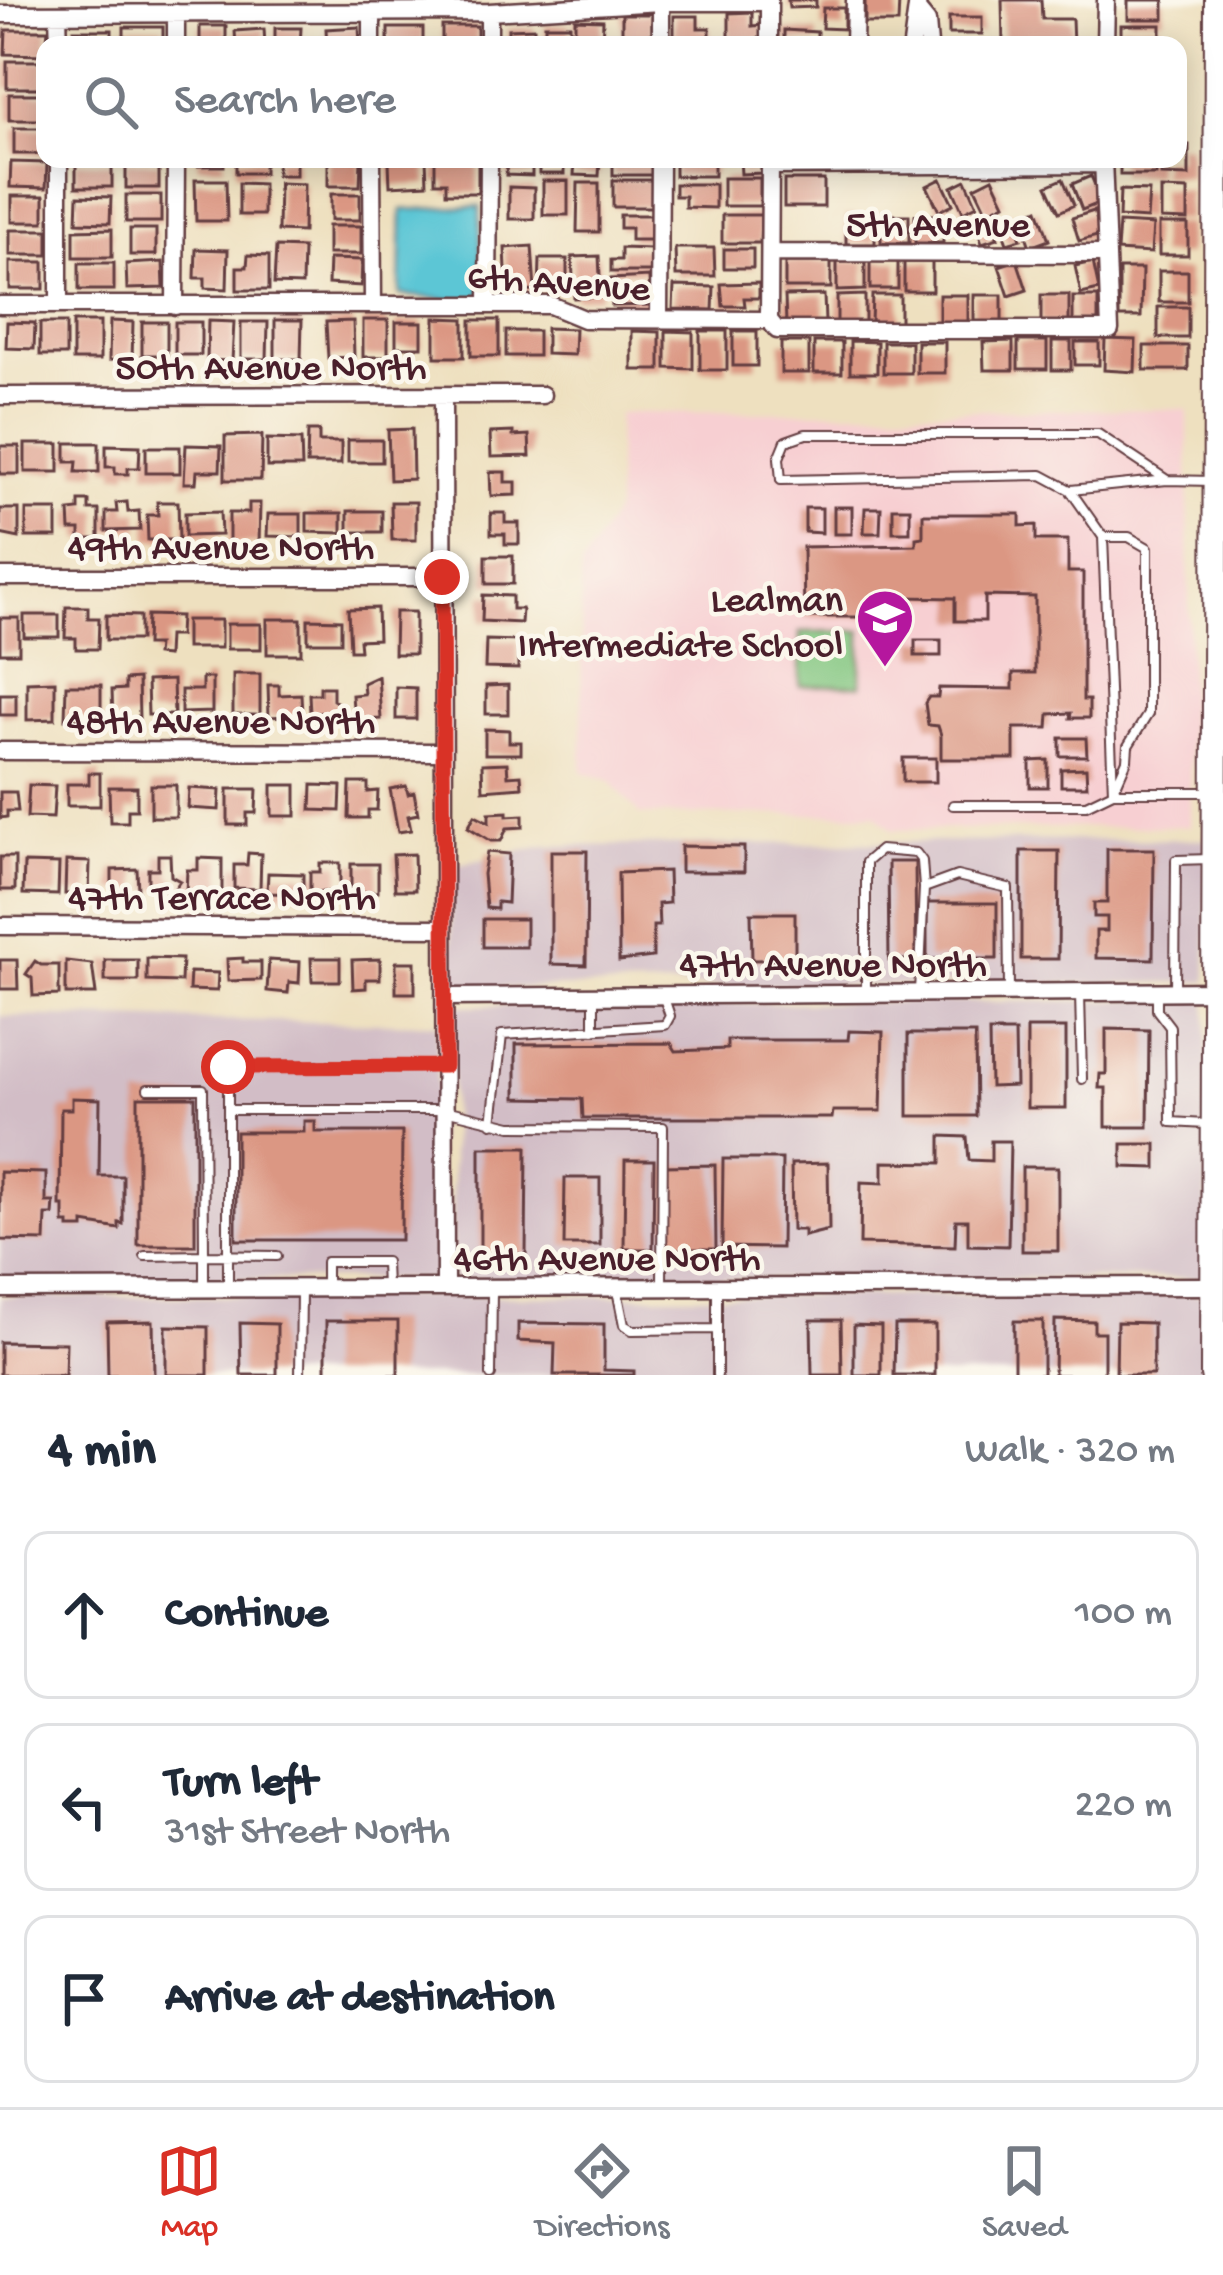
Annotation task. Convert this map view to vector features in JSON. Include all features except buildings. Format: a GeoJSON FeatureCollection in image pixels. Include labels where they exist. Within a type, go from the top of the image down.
{"type":"FeatureCollection","features":[{"type":"Feature","properties":{"kind":"street"},"geometry":{"type":"LineString","coordinates":[[854,36],[855,0]]}},
{"type":"Feature","properties":{"kind":"street"},"geometry":{"type":"LineString","coordinates":[[1105,36],[1106,0]]}},
{"type":"Feature","properties":{"kind":"street"},"geometry":{"type":"LineString","coordinates":[[1216,1372],[1217,0]]}},
{"type":"Feature","properties":{"kind":"street"},"geometry":{"type":"LineString","coordinates":[[0,14],[489,12],[768,1],[769,36]]}},
{"type":"Feature","properties":{"kind":"street"},"geometry":{"type":"LineString","coordinates":[[661,2],[661,36]]}},
{"type":"Feature","properties":{"kind":"street"},"geometry":{"type":"LineString","coordinates":[[912,36],[918,5]]}},
{"type":"Feature","properties":{"kind":"street"},"geometry":{"type":"LineString","coordinates":[[918,5],[928,36]]}},
{"type":"Feature","properties":{"kind":"street"},"geometry":{"type":"LineString","coordinates":[[489,12],[489,36]]}},
{"type":"Feature","properties":{"kind":"street"},"geometry":{"type":"LineString","coordinates":[[176,13],[176,36]]}},
{"type":"Feature","properties":{"kind":"street"},"geometry":{"type":"LineString","coordinates":[[372,13],[372,36]]}},
{"type":"Feature","properties":{"kind":"street"},"geometry":{"type":"LineString","coordinates":[[58,14],[58,36]]}},
{"type":"Feature","properties":{"kind":"street"},"geometry":{"type":"LineString","coordinates":[[59,168],[59,305]]}},
{"type":"Feature","properties":{"kind":"street"},"geometry":{"type":"LineString","coordinates":[[175,305],[176,168]]}},
{"type":"Feature","properties":{"kind":"street"},"geometry":{"type":"LineString","coordinates":[[372,168],[373,304]]}},
{"type":"Feature","properties":{"kind":"street"},"geometry":{"type":"LineString","coordinates":[[488,305],[490,168]]}},
{"type":"Feature","properties":{"kind":"street"},"geometry":{"type":"LineString","coordinates":[[659,319],[660,168]]}},
{"type":"Feature","properties":{"kind":"street"},"geometry":{"type":"LineString","coordinates":[[769,320],[770,168]]}},
{"type":"Feature","properties":{"kind":"street"},"geometry":{"type":"LineString","coordinates":[[1103,168],[1106,254]]}},
{"type":"Feature","properties":{"kind":"street","name":"5th Avenue"},"geometry":{"type":"LineString","coordinates":[[770,254],[1106,254]]}},
{"type":"Feature","properties":{"kind":"street","name":"6th Avenue"},"geometry":{"type":"LineString","coordinates":[[0,305],[550,305],[584,319],[769,320],[777,330],[1110,330],[1106,254]]}},
{"type":"Feature","properties":{"kind":"street","name":"50th Avenue North"},"geometry":{"type":"LineString","coordinates":[[0,396],[542,395]]}},
{"type":"Feature","properties":{"kind":"street"},"geometry":{"type":"LineString","coordinates":[[443,397],[445,1288]]}},
{"type":"Feature","properties":{"kind":"street","name":"49th Avenue North"},"geometry":{"type":"LineString","coordinates":[[0,577],[442,577]]}},
{"type":"Feature","properties":{"kind":"street","name":"48th Avenue North"},"geometry":{"type":"LineString","coordinates":[[0,751],[442,752]]}},
{"type":"Feature","properties":{"kind":"street","name":"47th Terrace North"},"geometry":{"type":"LineString","coordinates":[[0,926],[443,928]]}},
{"type":"Feature","properties":{"kind":"street","name":"47th Avenue North"},"geometry":{"type":"LineString","coordinates":[[444,997],[1219,991]]}},
{"type":"Feature","properties":{"kind":"street","name":"46th Avenue North"},"geometry":{"type":"LineString","coordinates":[[0,1289],[1213,1286]]}},
{"type":"Feature","properties":{"kind":"lane"},"geometry":{"type":"LineString","coordinates":[[1112,792],[1103,536],[1070,490],[1042,475],[782,480],[779,458],[786,441],[806,434],[1098,434],[1167,480]]}},
{"type":"Feature","properties":{"kind":"lane"},"geometry":{"type":"LineString","coordinates":[[1070,490],[1167,480],[1216,481]]}},
{"type":"Feature","properties":{"kind":"lane"},"geometry":{"type":"LineString","coordinates":[[1103,536],[1129,537],[1148,548],[1148,714],[1127,746],[1127,760],[1112,792]]}},
{"type":"Feature","properties":{"kind":"lane"},"geometry":{"type":"LineString","coordinates":[[953,805],[1085,805],[1112,792],[1219,792]]}},
{"type":"Feature","properties":{"kind":"lane"},"geometry":{"type":"LineString","coordinates":[[866,994],[866,862],[880,850],[916,853],[922,861],[919,993]]}},
{"type":"Feature","properties":{"kind":"lane"},"geometry":{"type":"LineString","coordinates":[[1214,859],[1176,860],[1166,991],[1157,1010],[1170,1028],[1171,1122],[1214,1124]]}},
{"type":"Feature","properties":{"kind":"lane"},"geometry":{"type":"LineString","coordinates":[[924,888],[957,876],[1008,888],[1009,993]]}},
{"type":"Feature","properties":{"kind":"lane"},"geometry":{"type":"LineString","coordinates":[[1080,992],[1082,1079]]}},
{"type":"Feature","properties":{"kind":"lane"},"geometry":{"type":"LineString","coordinates":[[492,1123],[502,1035],[665,1025],[670,1016],[663,995]]}},
{"type":"Feature","properties":{"kind":"lane"},"geometry":{"type":"LineString","coordinates":[[594,996],[594,1030]]}},
{"type":"Feature","properties":{"kind":"lane"},"geometry":{"type":"LineString","coordinates":[[228,1289],[228,1067],[445,1066]]}},
{"type":"Feature","properties":{"kind":"lane"},"geometry":{"type":"LineString","coordinates":[[148,1089],[203,1089],[204,1288]]}},
{"type":"Feature","properties":{"kind":"lane"},"geometry":{"type":"LineString","coordinates":[[228,1110],[445,1110],[492,1123],[663,1127],[662,1288]]}},
{"type":"Feature","properties":{"kind":"lane"},"geometry":{"type":"LineString","coordinates":[[145,1256],[278,1256]]}},
{"type":"Feature","properties":{"kind":"lane"},"geometry":{"type":"LineString","coordinates":[[326,1288],[326,1262],[386,1262],[386,1288]]}},
{"type":"Feature","properties":{"kind":"lane"},"geometry":{"type":"LineString","coordinates":[[717,1287],[717,1375]]}},
{"type":"Feature","properties":{"kind":"lane"},"geometry":{"type":"LineString","coordinates":[[300,1375],[301,1288]]}},
{"type":"Feature","properties":{"kind":"lane"},"geometry":{"type":"LineString","coordinates":[[491,1375],[492,1288]]}},
{"type":"Feature","properties":{"kind":"lane"},"geometry":{"type":"LineString","coordinates":[[617,1288],[624,1325],[632,1330],[717,1329]]}},
{"type":"Feature","properties":{"kind":"shaded area","name":"Lealman Intermediate School"},"geometry":{"type":"Polygon","coordinates":[[[1188,409],[1190,826],[893,830],[875,814],[640,815],[610,781],[582,772],[581,566],[616,510],[618,413],[1188,409]]]}},
{"type":"Feature","properties":{"kind":"shaded area"},"geometry":{"type":"Polygon","coordinates":[[[1206,839],[1207,982],[452,988],[451,866],[544,846],[1206,839]]]}},
{"type":"Feature","properties":{"kind":"shaded area"},"geometry":{"type":"Polygon","coordinates":[[[1207,1000],[1206,1278],[452,1279],[452,1006],[1207,1000]]]}},
{"type":"Feature","properties":{"kind":"shaded area"},"geometry":{"type":"Polygon","coordinates":[[[0,1016],[437,1024],[437,1279],[0,1280],[0,1016]]]}},
{"type":"Feature","properties":{"kind":"shaded area"},"geometry":{"type":"Polygon","coordinates":[[[1206,1295],[1205,1375],[0,1375],[0,1297],[1206,1295]]]}},
{"type":"Feature","properties":{"kind":"green space"},"geometry":{"type":"Polygon","coordinates":[[[861,631],[861,685],[800,686],[800,632],[861,631]]]}},
{"type":"Feature","properties":{"kind":"water"},"geometry":{"type":"Polygon","coordinates":[[[480,206],[482,303],[400,295],[402,210],[480,206]]]}},
{"type":"Feature","properties":{"kind":"place","name":"Lealman Intermediate School"},"geometry":{"type":"Point","coordinates":[885,669]}},
{"type":"Feature","properties":{"kind":"route"},"geometry":{"type":"LineString","coordinates":[[228,1067],[445,1066],[442,577]]}}]}
